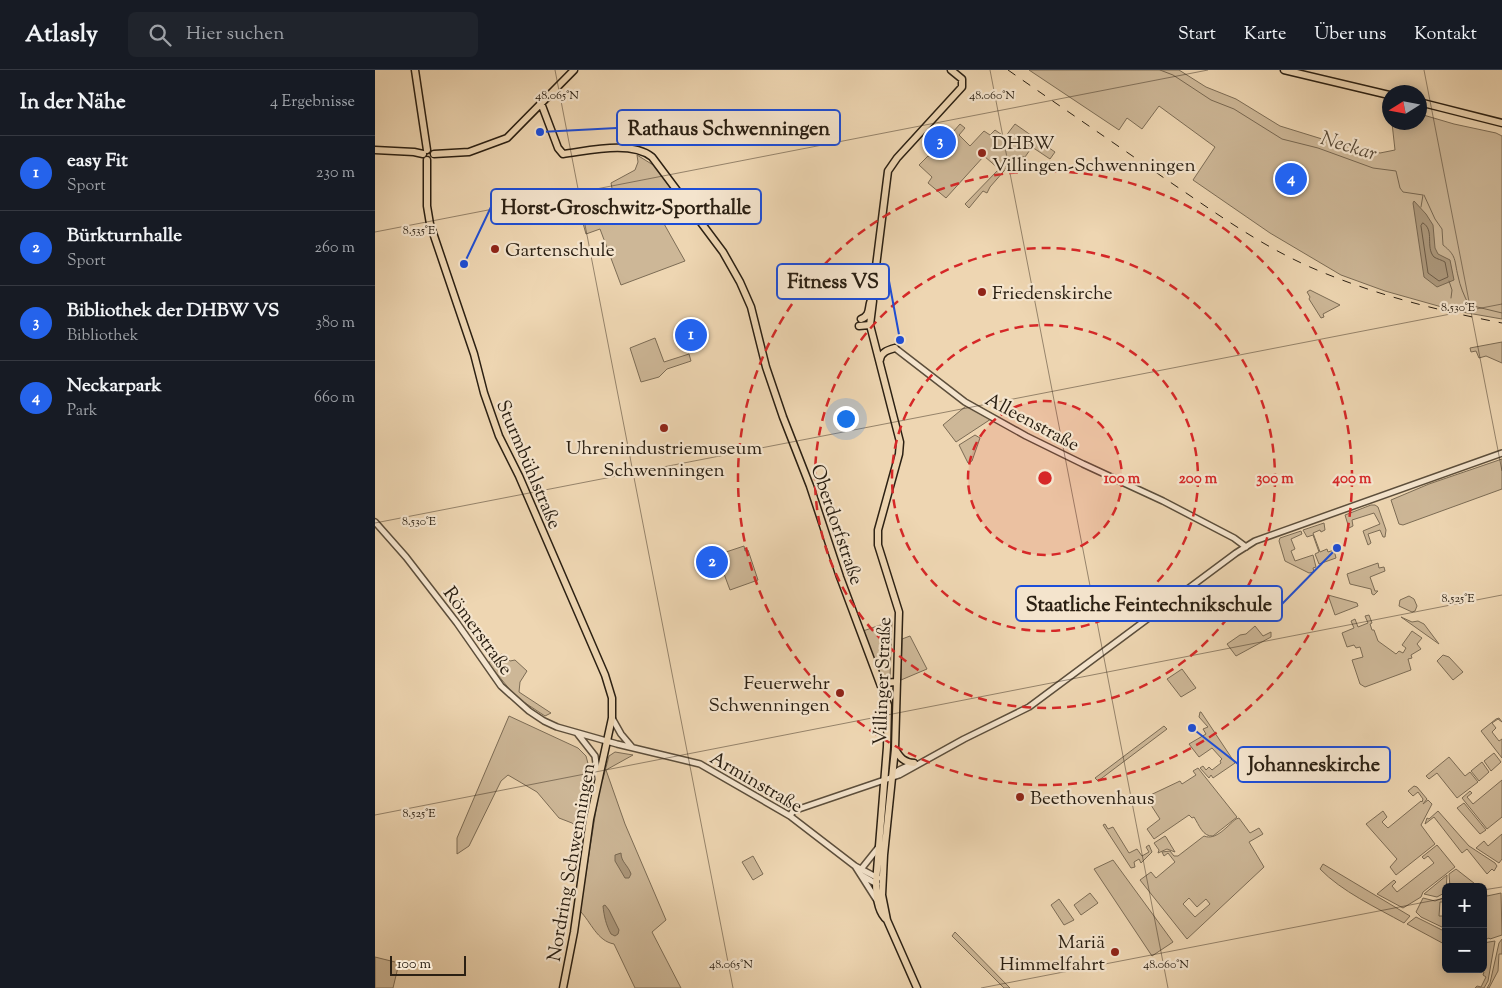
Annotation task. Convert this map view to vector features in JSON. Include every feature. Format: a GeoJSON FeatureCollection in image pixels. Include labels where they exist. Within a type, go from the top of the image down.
{"type":"FeatureCollection","features":[{"type":"Feature","properties":{"kind":"main road"},"geometry":{"type":"LineString","coordinates":[[415,70],[425,152],[423,157],[427,160],[432,159],[434,154]]}},
{"type":"Feature","properties":{"kind":"main road"},"geometry":{"type":"LineString","coordinates":[[375,150],[431,151],[434,154],[469,152],[507,138],[573,70]]}},
{"type":"Feature","properties":{"kind":"main road"},"geometry":{"type":"LineString","coordinates":[[872,298],[869,313],[860,322],[870,325],[888,171],[897,158],[961,87],[963,81],[959,75],[951,70]]}},
{"type":"Feature","properties":{"kind":"main road"},"geometry":{"type":"LineString","coordinates":[[1284,70],[1382,93]]}},
{"type":"Feature","properties":{"kind":"main road","name":"Oberdorfstraße"},"geometry":{"type":"LineString","coordinates":[[541,103],[558,148],[563,154],[624,148],[643,150],[658,162],[723,252],[740,282],[751,307],[766,367],[779,406],[810,486],[840,577],[887,705],[887,747],[884,779]]}},
{"type":"Feature","properties":{"kind":"main road"},"geometry":{"type":"LineString","coordinates":[[1427,104],[1502,123]]}},
{"type":"Feature","properties":{"kind":"main road","name":"Sturmbühlstraße"},"geometry":{"type":"LineString","coordinates":[[427,160],[427,193],[433,236],[474,354],[484,393],[499,436],[519,476],[605,675],[612,698],[612,718],[607,741]]}},
{"type":"Feature","properties":{"kind":"main road","name":"Villinger Straße"},"geometry":{"type":"LineString","coordinates":[[870,325],[900,442],[899,454],[878,530],[878,545],[899,612],[895,750],[877,900],[883,917],[887,920]]}},
{"type":"Feature","properties":{"kind":"main road"},"geometry":{"type":"LineString","coordinates":[[880,361],[884,353],[895,348]]}},
{"type":"Feature","properties":{"kind":"main road"},"geometry":{"type":"LineString","coordinates":[[880,683],[897,682]]}},
{"type":"Feature","properties":{"kind":"main road","name":"Nordring Schwenningen"},"geometry":{"type":"LineString","coordinates":[[563,988],[598,778],[607,741]]}},
{"type":"Feature","properties":{"kind":"main road"},"geometry":{"type":"LineString","coordinates":[[895,750],[899,757],[906,762],[914,763]]}},
{"type":"Feature","properties":{"kind":"main road","name":"Villinger Straße"},"geometry":{"type":"LineString","coordinates":[[884,779],[879,848],[880,882],[883,902],[887,920],[917,988]]}},
{"type":"Feature","properties":{"kind":"street","name":"Alleenstraße"},"geometry":{"type":"LineString","coordinates":[[895,348],[972,405],[1026,436],[1090,468],[1163,500],[1234,538],[1246,547]]}},
{"type":"Feature","properties":{"kind":"street"},"geometry":{"type":"LineString","coordinates":[[790,816],[793,811],[899,775],[928,758],[1029,707],[1255,542],[1502,453]]}},
{"type":"Feature","properties":{"kind":"street","name":"Römerstraße"},"geometry":{"type":"LineString","coordinates":[[375,522],[406,557],[457,623],[493,676],[509,694],[544,721],[607,741]]}},
{"type":"Feature","properties":{"kind":"street"},"geometry":{"type":"LineString","coordinates":[[612,718],[621,734],[633,747]]}},
{"type":"Feature","properties":{"kind":"street"},"geometry":{"type":"LineString","coordinates":[[577,732],[595,756],[598,778]]}},
{"type":"Feature","properties":{"kind":"street","name":"Arminstraße"},"geometry":{"type":"LineString","coordinates":[[607,741],[700,764],[790,816],[861,871],[880,882]]}},
{"type":"Feature","properties":{"kind":"street"},"geometry":{"type":"LineString","coordinates":[[892,777],[899,770],[928,758]]}},
{"type":"Feature","properties":{"kind":"street"},"geometry":{"type":"LineString","coordinates":[[861,871],[879,848]]}},
{"type":"Feature","properties":{"kind":"street","name":"Arminstraße"},"geometry":{"type":"LineString","coordinates":[[861,871],[877,900]]}},
{"type":"Feature","properties":{"kind":"shaded area"},"geometry":{"type":"Polygon","coordinates":[[[1029,70],[1179,70],[1206,87],[1236,99],[1280,126],[1335,143],[1380,153],[1395,150],[1393,130],[1427,130],[1427,116],[1496,133],[1502,136],[1502,319],[1456,311],[1385,291],[1341,275],[1270,233],[1193,180],[1215,147],[1159,106],[1142,129],[1127,118],[1119,130],[1029,70]]]}},
{"type":"Feature","properties":{"kind":"shaded area"},"geometry":{"type":"Polygon","coordinates":[[[960,124],[965,128],[959,135],[970,146],[984,131],[990,135],[995,130],[1005,137],[1015,124],[1055,152],[1050,159],[1032,147],[1025,157],[1017,156],[987,193],[983,191],[969,208],[965,204],[999,169],[984,156],[946,198],[928,183],[932,177],[919,165],[928,156],[931,157],[960,124]]]}},
{"type":"Feature","properties":{"kind":"shaded area"},"geometry":{"type":"Polygon","coordinates":[[[637,155],[658,168],[685,207],[663,222],[685,261],[621,285],[600,229],[586,234],[581,216],[615,204],[611,183],[635,170],[638,162],[637,155]]]}},
{"type":"Feature","properties":{"kind":"shaded area"},"geometry":{"type":"Polygon","coordinates":[[[1310,290],[1340,305],[1323,314],[1324,317],[1321,318],[1309,299],[1310,297],[1307,292],[1310,290]]]}},
{"type":"Feature","properties":{"kind":"shaded area"},"geometry":{"type":"Polygon","coordinates":[[[655,338],[664,362],[689,354],[691,361],[667,369],[659,377],[641,382],[630,348],[655,338]]]}},
{"type":"Feature","properties":{"kind":"shaded area"},"geometry":{"type":"Polygon","coordinates":[[[1502,342],[1502,363],[1486,356],[1479,358],[1476,351],[1471,352],[1470,348],[1502,342]]]}},
{"type":"Feature","properties":{"kind":"shaded area"},"geometry":{"type":"Polygon","coordinates":[[[966,406],[991,419],[956,442],[943,425],[966,406]]]}},
{"type":"Feature","properties":{"kind":"shaded area"},"geometry":{"type":"Polygon","coordinates":[[[975,435],[980,438],[972,461],[968,463],[959,445],[975,435]]]}},
{"type":"Feature","properties":{"kind":"shaded area"},"geometry":{"type":"Polygon","coordinates":[[[1502,459],[1502,489],[1403,525],[1399,524],[1391,500],[1429,484],[1502,459]]]}},
{"type":"Feature","properties":{"kind":"shaded area"},"geometry":{"type":"Polygon","coordinates":[[[1371,505],[1378,507],[1386,530],[1385,537],[1383,537],[1380,530],[1368,534],[1371,543],[1368,545],[1363,531],[1380,524],[1374,513],[1352,520],[1353,526],[1349,528],[1345,515],[1371,505]]]}},
{"type":"Feature","properties":{"kind":"shaded area"},"geometry":{"type":"Polygon","coordinates":[[[1324,523],[1325,530],[1313,533],[1320,552],[1327,549],[1328,552],[1334,550],[1336,558],[1319,564],[1315,554],[1319,552],[1313,535],[1307,537],[1303,530],[1324,523]]]}},
{"type":"Feature","properties":{"kind":"shaded area"},"geometry":{"type":"Polygon","coordinates":[[[1301,531],[1302,534],[1291,539],[1295,549],[1291,551],[1295,561],[1313,555],[1316,567],[1313,568],[1314,572],[1309,573],[1285,561],[1279,541],[1280,538],[1301,531]]]}},
{"type":"Feature","properties":{"kind":"shaded area"},"geometry":{"type":"Polygon","coordinates":[[[744,546],[745,551],[748,550],[758,580],[730,590],[717,555],[744,546]]]}},
{"type":"Feature","properties":{"kind":"shaded area"},"geometry":{"type":"Polygon","coordinates":[[[1378,563],[1379,568],[1384,567],[1385,571],[1370,577],[1375,591],[1378,591],[1374,595],[1371,589],[1350,584],[1347,574],[1378,563]]]}},
{"type":"Feature","properties":{"kind":"shaded area"},"geometry":{"type":"Polygon","coordinates":[[[1328,595],[1357,603],[1358,606],[1335,615],[1328,595]]]}},
{"type":"Feature","properties":{"kind":"shaded area"},"geometry":{"type":"Polygon","coordinates":[[[1409,596],[1414,599],[1417,606],[1415,611],[1412,612],[1399,606],[1400,600],[1409,596]]]}},
{"type":"Feature","properties":{"kind":"shaded area"},"geometry":{"type":"Polygon","coordinates":[[[1369,615],[1372,630],[1374,630],[1378,641],[1396,654],[1399,651],[1403,653],[1406,648],[1402,645],[1412,631],[1422,638],[1417,644],[1421,649],[1411,655],[1412,658],[1408,659],[1411,670],[1365,687],[1360,684],[1352,660],[1363,657],[1360,647],[1356,648],[1354,645],[1347,647],[1342,633],[1354,628],[1351,621],[1355,619],[1358,627],[1368,623],[1365,616],[1369,615]]]}},
{"type":"Feature","properties":{"kind":"shaded area"},"geometry":{"type":"Polygon","coordinates":[[[1401,617],[1412,622],[1418,621],[1424,624],[1439,644],[1401,617]]]}},
{"type":"Feature","properties":{"kind":"shaded area"},"geometry":{"type":"Polygon","coordinates":[[[892,621],[890,678],[883,681],[863,631],[892,621]]]}},
{"type":"Feature","properties":{"kind":"shaded area"},"geometry":{"type":"Polygon","coordinates":[[[1255,626],[1263,636],[1271,632],[1271,637],[1236,656],[1227,644],[1240,635],[1246,634],[1255,626]]]}},
{"type":"Feature","properties":{"kind":"shaded area"},"geometry":{"type":"Polygon","coordinates":[[[910,636],[927,669],[901,680],[902,639],[910,636]]]}},
{"type":"Feature","properties":{"kind":"shaded area"},"geometry":{"type":"Polygon","coordinates":[[[502,654],[510,661],[515,660],[527,671],[520,682],[519,692],[551,713],[545,716],[516,697],[488,663],[502,654]]]}},
{"type":"Feature","properties":{"kind":"shaded area"},"geometry":{"type":"Polygon","coordinates":[[[1443,655],[1449,657],[1463,672],[1453,680],[1437,661],[1443,655]]]}},
{"type":"Feature","properties":{"kind":"shaded area"},"geometry":{"type":"Polygon","coordinates":[[[1182,669],[1196,688],[1181,697],[1167,679],[1182,669]]]}},
{"type":"Feature","properties":{"kind":"shaded area"},"geometry":{"type":"Polygon","coordinates":[[[1200,712],[1235,763],[1213,778],[1211,775],[1209,778],[1200,768],[1203,766],[1206,770],[1209,767],[1212,770],[1221,763],[1222,759],[1212,748],[1199,757],[1189,744],[1206,734],[1203,729],[1208,727],[1199,717],[1200,712]]]}},
{"type":"Feature","properties":{"kind":"shaded area"},"geometry":{"type":"Polygon","coordinates":[[[509,716],[578,748],[586,756],[590,771],[581,823],[577,827],[559,818],[537,792],[508,775],[501,781],[469,846],[457,854],[457,838],[509,716]]]}},
{"type":"Feature","properties":{"kind":"shaded area"},"geometry":{"type":"Polygon","coordinates":[[[1499,718],[1502,722],[1498,719],[1492,723],[1496,728],[1492,732],[1499,741],[1502,739],[1502,758],[1481,731],[1496,719],[1499,718]]]}},
{"type":"Feature","properties":{"kind":"shaded area"},"geometry":{"type":"Polygon","coordinates":[[[1164,726],[1167,729],[1098,781],[1095,778],[1164,726]]]}},
{"type":"Feature","properties":{"kind":"shaded area"},"geometry":{"type":"Polygon","coordinates":[[[615,752],[633,755],[606,770],[625,824],[666,920],[652,932],[681,988],[635,988],[614,944],[603,939],[580,911],[600,785],[609,756],[615,752]]]}},
{"type":"Feature","properties":{"kind":"shaded area"},"geometry":{"type":"Polygon","coordinates":[[[1494,753],[1501,762],[1491,771],[1484,761],[1494,753]]]}},
{"type":"Feature","properties":{"kind":"shaded area"},"geometry":{"type":"Polygon","coordinates":[[[1449,757],[1465,776],[1470,772],[1478,782],[1457,798],[1437,773],[1429,779],[1426,776],[1449,757]]]}},
{"type":"Feature","properties":{"kind":"shaded area"},"geometry":{"type":"Polygon","coordinates":[[[1482,762],[1489,772],[1479,781],[1471,771],[1482,762]]]}},
{"type":"Feature","properties":{"kind":"shaded area"},"geometry":{"type":"Polygon","coordinates":[[[1198,768],[1237,817],[1213,836],[1210,836],[1204,833],[1194,817],[1192,818],[1189,815],[1154,839],[1147,829],[1160,819],[1149,802],[1146,805],[1142,799],[1180,781],[1182,784],[1196,775],[1193,771],[1198,768]]]}},
{"type":"Feature","properties":{"kind":"shaded area"},"geometry":{"type":"Polygon","coordinates":[[[1502,780],[1502,817],[1487,829],[1462,798],[1470,791],[1472,793],[1467,797],[1473,804],[1502,780]]]}},
{"type":"Feature","properties":{"kind":"shaded area"},"geometry":{"type":"Polygon","coordinates":[[[1414,786],[1427,799],[1423,804],[1428,800],[1432,804],[1421,825],[1435,844],[1396,875],[1390,867],[1397,859],[1366,824],[1383,811],[1387,817],[1382,822],[1388,828],[1422,802],[1423,799],[1418,792],[1413,796],[1408,791],[1414,786]]]}},
{"type":"Feature","properties":{"kind":"shaded area"},"geometry":{"type":"Polygon","coordinates":[[[1464,803],[1486,830],[1480,834],[1457,808],[1464,803]]]}},
{"type":"Feature","properties":{"kind":"shaded area"},"geometry":{"type":"Polygon","coordinates":[[[1438,811],[1469,846],[1495,863],[1497,866],[1494,871],[1492,869],[1487,874],[1467,849],[1462,853],[1434,817],[1425,824],[1427,818],[1429,819],[1438,811]]]}},
{"type":"Feature","properties":{"kind":"shaded area"},"geometry":{"type":"Polygon","coordinates":[[[1239,818],[1250,833],[1259,828],[1263,834],[1249,842],[1264,867],[1187,939],[1140,880],[1151,872],[1156,878],[1175,862],[1168,853],[1164,856],[1162,852],[1170,851],[1174,856],[1178,856],[1204,836],[1217,835],[1239,818]],[[1189,898],[1183,904],[1195,917],[1210,904],[1206,899],[1197,907],[1189,898]]]}},
{"type":"Feature","properties":{"kind":"shaded area"},"geometry":{"type":"Polygon","coordinates":[[[1105,824],[1108,829],[1113,827],[1129,853],[1137,849],[1142,856],[1149,852],[1146,847],[1149,845],[1152,852],[1141,863],[1139,859],[1134,862],[1135,867],[1131,868],[1103,825],[1105,824]]]}},
{"type":"Feature","properties":{"kind":"shaded area"},"geometry":{"type":"Polygon","coordinates":[[[1502,834],[1502,859],[1499,863],[1476,848],[1484,841],[1488,846],[1502,834]]]}},
{"type":"Feature","properties":{"kind":"shaded area"},"geometry":{"type":"Polygon","coordinates":[[[1165,836],[1175,852],[1167,849],[1158,853],[1159,850],[1154,843],[1165,836]]]}},
{"type":"Feature","properties":{"kind":"shaded area"},"geometry":{"type":"Polygon","coordinates":[[[1437,845],[1455,867],[1423,892],[1421,897],[1403,908],[1377,894],[1394,880],[1396,882],[1392,886],[1397,892],[1434,863],[1428,856],[1424,859],[1422,857],[1437,845]]]}},
{"type":"Feature","properties":{"kind":"shaded area"},"geometry":{"type":"Polygon","coordinates":[[[753,856],[763,874],[753,880],[742,862],[753,856]]]}},
{"type":"Feature","properties":{"kind":"shaded area"},"geometry":{"type":"Polygon","coordinates":[[[1113,860],[1173,942],[1152,956],[1094,869],[1113,860]]]}},
{"type":"Feature","properties":{"kind":"shaded area"},"geometry":{"type":"Polygon","coordinates":[[[1323,864],[1410,916],[1404,923],[1360,899],[1338,885],[1320,869],[1323,864]]]}},
{"type":"Feature","properties":{"kind":"shaded area"},"geometry":{"type":"Polygon","coordinates":[[[1456,869],[1474,883],[1450,883],[1449,874],[1456,869]]]}},
{"type":"Feature","properties":{"kind":"shaded area"},"geometry":{"type":"Polygon","coordinates":[[[1447,875],[1447,883],[1442,883],[1442,894],[1437,897],[1424,894],[1447,875]]]}},
{"type":"Feature","properties":{"kind":"shaded area"},"geometry":{"type":"Polygon","coordinates":[[[1090,893],[1098,903],[1081,915],[1074,905],[1090,893]]]}},
{"type":"Feature","properties":{"kind":"shaded area"},"geometry":{"type":"Polygon","coordinates":[[[1501,893],[1502,935],[1487,939],[1487,896],[1501,893]]]}},
{"type":"Feature","properties":{"kind":"shaded area"},"geometry":{"type":"Polygon","coordinates":[[[1423,898],[1435,901],[1442,898],[1439,916],[1442,916],[1442,927],[1421,917],[1416,912],[1423,898]]]}},
{"type":"Feature","properties":{"kind":"shaded area"},"geometry":{"type":"Polygon","coordinates":[[[1059,899],[1074,920],[1064,925],[1051,905],[1059,899]]]}},
{"type":"Feature","properties":{"kind":"shaded area"},"geometry":{"type":"Polygon","coordinates":[[[1416,917],[1442,930],[1442,943],[1407,924],[1416,917]]]}},
{"type":"Feature","properties":{"kind":"shaded area"},"geometry":{"type":"Polygon","coordinates":[[[955,932],[1010,988],[1004,988],[952,936],[955,932]]]}},
{"type":"Feature","properties":{"kind":"shaded area"},"geometry":{"type":"Polygon","coordinates":[[[1502,939],[1502,954],[1499,954],[1498,971],[1489,988],[1487,988],[1490,983],[1499,943],[1502,939]]]}},
{"type":"Feature","properties":{"kind":"shaded area"},"geometry":{"type":"Polygon","coordinates":[[[1495,941],[1488,981],[1484,988],[1475,988],[1477,986],[1481,987],[1486,977],[1483,975],[1487,973],[1487,942],[1495,941]]]}},
{"type":"Feature","properties":{"kind":"shaded area"},"geometry":{"type":"Polygon","coordinates":[[[375,957],[399,963],[393,988],[375,988],[375,957]]]}},
{"type":"Feature","properties":{"kind":"water"},"geometry":{"type":"Polygon","coordinates":[[[1414,201],[1433,225],[1435,248],[1438,254],[1450,260],[1454,280],[1437,287],[1424,277],[1414,201]]]}},
{"type":"Feature","properties":{"kind":"water"},"geometry":{"type":"Polygon","coordinates":[[[621,853],[622,859],[631,874],[629,878],[625,878],[615,861],[615,855],[621,853]]]}},
{"type":"Feature","properties":{"kind":"water"},"geometry":{"type":"Polygon","coordinates":[[[605,905],[619,930],[615,936],[611,934],[607,924],[603,906],[605,905]]]}},
{"type":"Feature","properties":{"kind":"waterway","name":"Neckar"},"geometry":{"type":"LineString","coordinates":[[1160,70],[1173,75],[1211,100],[1234,109],[1282,139],[1318,148],[1373,168],[1396,171],[1400,188],[1403,192],[1423,195],[1421,207]]}},
{"type":"Feature","properties":{"kind":"waterway"},"geometry":{"type":"LineString","coordinates":[[1424,195],[1435,219],[1442,229],[1443,245],[1451,252],[1464,295],[1469,305],[1502,313]]}},
{"type":"Feature","properties":{"kind":"waterway","name":"Neckar"},"geometry":{"type":"LineString","coordinates":[[1449,281],[1452,290],[1451,298]]}},
{"type":"Feature","properties":{"kind":"railway"},"geometry":{"type":"LineString","coordinates":[[1008,70],[1219,215],[1254,238],[1291,258],[1333,277],[1380,293],[1452,313],[1502,323]]}},
{"type":"Feature","properties":{"kind":"place","name":"Rathaus Schwenningen"},"geometry":{"type":"Point","coordinates":[540,132]}},
{"type":"Feature","properties":{"kind":"place","name":"Bibliothek der DHBW VS"},"geometry":{"type":"Point","coordinates":[940,142]}},
{"type":"Feature","properties":{"kind":"place","name":"DHBW Villingen-Schwenningen"},"geometry":{"type":"Point","coordinates":[982,153]}},
{"type":"Feature","properties":{"kind":"place","name":"Neckarpark"},"geometry":{"type":"Point","coordinates":[1291,179]}},
{"type":"Feature","properties":{"kind":"place","name":"Gartenschule"},"geometry":{"type":"Point","coordinates":[495,249]}},
{"type":"Feature","properties":{"kind":"place","name":"Horst-Groschwitz-Sporthalle"},"geometry":{"type":"Point","coordinates":[464,264]}},
{"type":"Feature","properties":{"kind":"place","name":"Friedenskirche"},"geometry":{"type":"Point","coordinates":[982,292]}},
{"type":"Feature","properties":{"kind":"place","name":"easy Fit"},"geometry":{"type":"Point","coordinates":[691,335]}},
{"type":"Feature","properties":{"kind":"place","name":"Fitness VS"},"geometry":{"type":"Point","coordinates":[900,340]}},
{"type":"Feature","properties":{"kind":"place","name":"Uhrenindustriemuseum Schwenningen"},"geometry":{"type":"Point","coordinates":[664,428]}},
{"type":"Feature","properties":{"kind":"place","name":"Staatliche Feintechnikschule"},"geometry":{"type":"Point","coordinates":[1337,548]}},
{"type":"Feature","properties":{"kind":"place","name":"Bürkturnhalle"},"geometry":{"type":"Point","coordinates":[712,562]}},
{"type":"Feature","properties":{"kind":"place","name":"Feuerwehr Schwenningen"},"geometry":{"type":"Point","coordinates":[840,693]}},
{"type":"Feature","properties":{"kind":"place","name":"Johanneskirche"},"geometry":{"type":"Point","coordinates":[1192,728]}},
{"type":"Feature","properties":{"kind":"place","name":"Beethovenhaus"},"geometry":{"type":"Point","coordinates":[1020,797]}},
{"type":"Feature","properties":{"kind":"place","name":"Mariä Himmelfahrt"},"geometry":{"type":"Point","coordinates":[1115,952]}}]}
